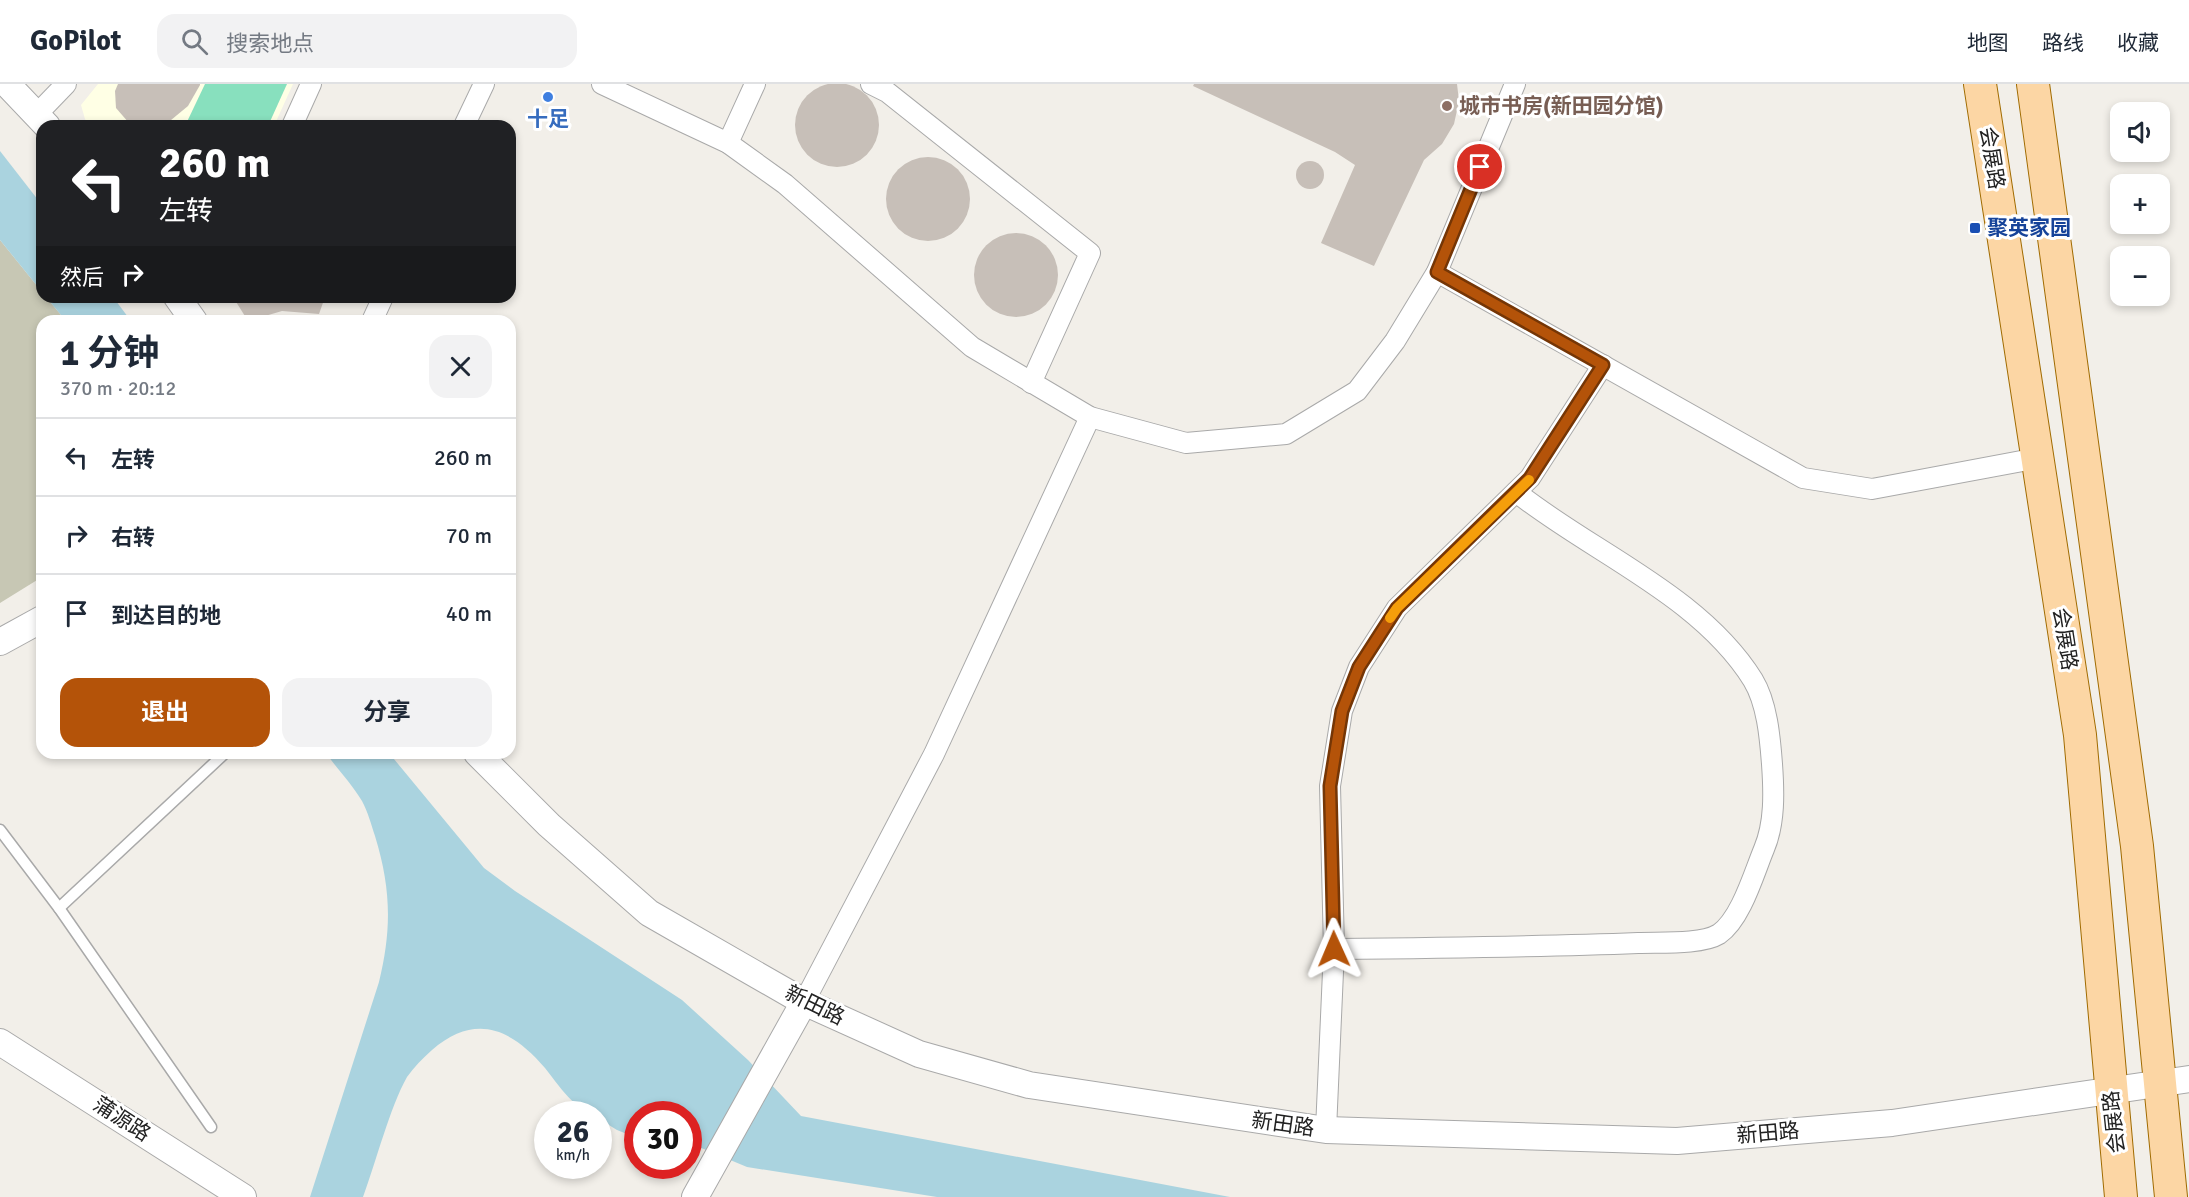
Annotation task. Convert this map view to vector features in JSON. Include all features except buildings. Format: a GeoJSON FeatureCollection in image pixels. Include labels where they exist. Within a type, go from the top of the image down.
{"type":"FeatureCollection","features":[{"type":"Feature","properties":{"kind":"main road","name":"会展路"},"geometry":{"type":"LineString","coordinates":[[1980,84],[2080,735],[2121,1197]]}},
{"type":"Feature","properties":{"kind":"main road","name":"会展路"},"geometry":{"type":"LineString","coordinates":[[2033,84],[2137,846],[2175,1082],[2171,1197]]}},
{"type":"Feature","properties":{"kind":"street"},"geometry":{"type":"LineString","coordinates":[[7,84],[42,120],[66,84]]}},
{"type":"Feature","properties":{"kind":"street"},"geometry":{"type":"LineString","coordinates":[[295,120],[311,84]]}},
{"type":"Feature","properties":{"kind":"street"},"geometry":{"type":"LineString","coordinates":[[467,120],[484,84]]}},
{"type":"Feature","properties":{"kind":"street"},"geometry":{"type":"LineString","coordinates":[[602,84],[728,143],[785,184],[972,347],[1090,417],[1186,443],[1286,434],[1357,391],[1395,341],[1437,272],[1515,84]]}},
{"type":"Feature","properties":{"kind":"street"},"geometry":{"type":"LineString","coordinates":[[728,143],[756,84]]}},
{"type":"Feature","properties":{"kind":"street"},"geometry":{"type":"LineString","coordinates":[[871,84],[887,92],[1090,253],[1031,383]]}},
{"type":"Feature","properties":{"kind":"street"},"geometry":{"type":"LineString","coordinates":[[1437,272],[1803,478],[1872,489],[2038,458]]}},
{"type":"Feature","properties":{"kind":"street"},"geometry":{"type":"LineString","coordinates":[[1326,1130],[1334,949],[1330,786],[1342,711],[1359,667],[1397,608],[1530,478],[1603,365]]}},
{"type":"Feature","properties":{"kind":"street"},"geometry":{"type":"LineString","coordinates":[[695,1197],[804,1002],[934,754],[1090,417]]}},
{"type":"Feature","properties":{"kind":"street"},"geometry":{"type":"LineString","coordinates":[[1334,949],[1556,946],[1695,940],[1719,934],[1739,909],[1771,834],[1773,788],[1770,731],[1754,681],[1726,645],[1664,591],[1611,555],[1551,520],[1516,492]]}},
{"type":"Feature","properties":{"kind":"street"},"geometry":{"type":"LineString","coordinates":[[0,642],[36,622]]}},
{"type":"Feature","properties":{"kind":"street","name":"新田路"},"geometry":{"type":"LineString","coordinates":[[483,759],[549,825],[649,913],[804,1002],[919,1054],[1029,1085],[1326,1130],[1677,1141],[1892,1123],[2175,1082]]}},
{"type":"Feature","properties":{"kind":"street","name":"蒲源路"},"geometry":{"type":"LineString","coordinates":[[0,1042],[243,1197]]}},
{"type":"Feature","properties":{"kind":"lane"},"geometry":{"type":"LineString","coordinates":[[59,908],[219,759]]}},
{"type":"Feature","properties":{"kind":"lane"},"geometry":{"type":"LineString","coordinates":[[0,830],[59,908],[211,1127]]}},
{"type":"Feature","properties":{"kind":"shaded area"},"geometry":{"type":"Polygon","coordinates":[[[98,84],[293,84],[277,120],[86,120],[81,105],[98,84]]]}},
{"type":"Feature","properties":{"kind":"shaded area"},"geometry":{"type":"Polygon","coordinates":[[[0,240],[36,285],[36,303],[51,303],[61,315],[36,315],[36,581],[0,603],[0,240]]]}},
{"type":"Feature","properties":{"kind":"green space"},"geometry":{"type":"Polygon","coordinates":[[[205,84],[287,84],[271,120],[188,120],[205,84]]]}},
{"type":"Feature","properties":{"kind":"water"},"geometry":{"type":"Polygon","coordinates":[[[0,151],[36,197],[36,285],[0,240],[0,151]]]}},
{"type":"Feature","properties":{"kind":"water"},"geometry":{"type":"Polygon","coordinates":[[[51,303],[118,303],[126,315],[61,315],[51,303]]]}},
{"type":"Feature","properties":{"kind":"water"},"geometry":{"type":"Polygon","coordinates":[[[331,759],[394,759],[484,868],[515,891],[682,1000],[748,1060],[801,1116],[1230,1197],[937,1197],[747,1167],[702,1148],[702,1101],[624,1101],[624,1133],[612,1127],[612,1101],[573,1101],[532,1054],[519,1043],[492,1030],[478,1029],[463,1032],[448,1039],[425,1056],[407,1077],[389,1119],[363,1197],[310,1197],[379,982],[386,944],[387,891],[375,836],[364,805],[331,759]]]}},
{"type":"Feature","properties":{"kind":"slow traffic"},"geometry":{"type":"LineString","coordinates":[[1390,618],[1397,608],[1529,480]]}},
{"type":"Feature","properties":{"kind":"place","name":"十足"},"geometry":{"type":"Point","coordinates":[548,97]}},
{"type":"Feature","properties":{"kind":"place","name":"城市书房(新田园分馆)"},"geometry":{"type":"Point","coordinates":[1447,106]}},
{"type":"Feature","properties":{"kind":"place","name":"聚英家园"},"geometry":{"type":"Point","coordinates":[1975,228]}},
{"type":"Feature","properties":{"kind":"route"},"geometry":{"type":"LineString","coordinates":[[1334,949],[1330,786],[1342,711],[1359,667],[1397,608],[1530,478],[1603,365],[1437,272],[1480,167]]}}]}
